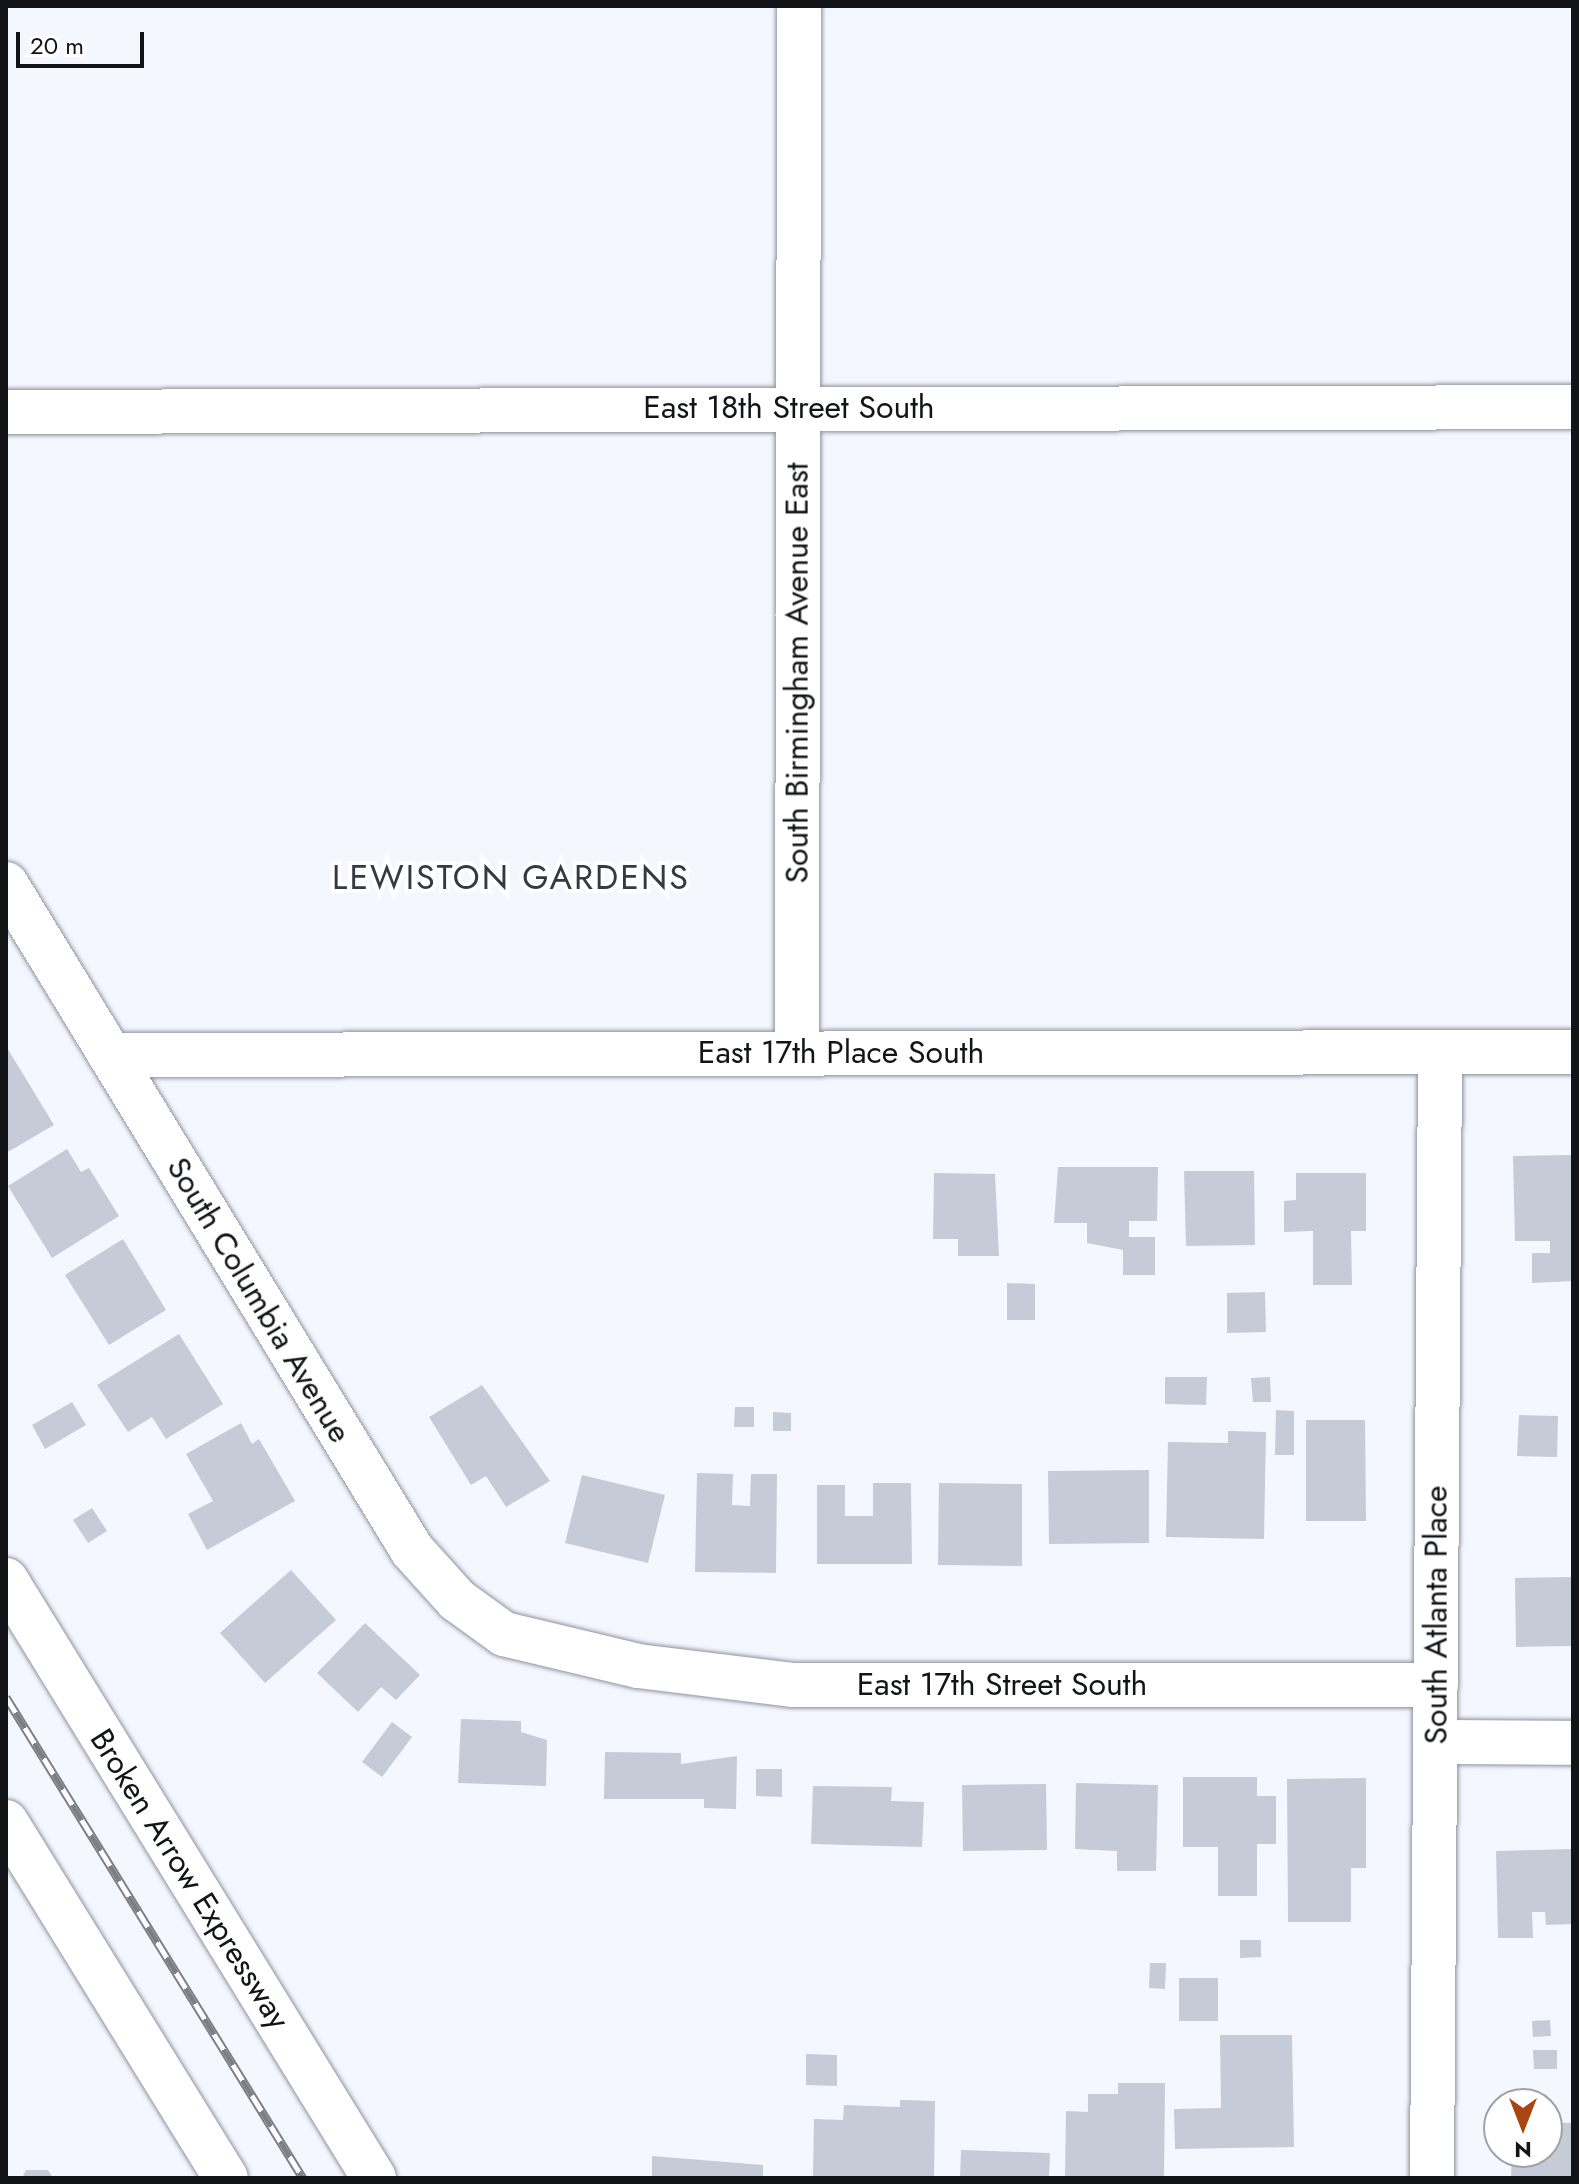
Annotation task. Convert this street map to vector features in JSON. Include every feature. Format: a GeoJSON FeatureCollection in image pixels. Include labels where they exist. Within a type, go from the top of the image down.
{"type":"FeatureCollection","features":[{"type":"Feature","properties":{"kind":"main road","name":"South Birmingham Avenue East"},"geometry":{"type":"LineString","coordinates":[[797,1052],[799,6]]}},
{"type":"Feature","properties":{"kind":"main road","name":"East 18th Street South"},"geometry":{"type":"LineString","coordinates":[[6,412],[796,406],[1573,407]]}},
{"type":"Feature","properties":{"kind":"main road","name":"South Columbia Avenue"},"geometry":{"type":"LineString","coordinates":[[6,884],[412,1550],[457,1600],[504,1634],[569,1653]]}},
{"type":"Feature","properties":{"kind":"main road","name":"South Atlanta Place"},"geometry":{"type":"LineString","coordinates":[[1432,2178],[1440,1052]]}},
{"type":"Feature","properties":{"kind":"main road","name":"East 17th Place South"},"geometry":{"type":"LineString","coordinates":[[110,1055],[1573,1052]]}},
{"type":"Feature","properties":{"kind":"main road","name":"Broken Arrow Expressway"},"geometry":{"type":"LineString","coordinates":[[6,1580],[374,2178]]}},
{"type":"Feature","properties":{"kind":"main road","name":"East 17th Street South"},"geometry":{"type":"LineString","coordinates":[[569,1653],[792,1685],[1436,1685]]}},
{"type":"Feature","properties":{"kind":"main road"},"geometry":{"type":"LineString","coordinates":[[1435,1742],[1573,1743]]}},
{"type":"Feature","properties":{"kind":"main road"},"geometry":{"type":"LineString","coordinates":[[6,1822],[226,2178]]}},
{"type":"Feature","properties":{"kind":"building"},"geometry":{"type":"Polygon","coordinates":[[[6,1046],[54,1125],[6,1153],[6,1046]]]}},
{"type":"Feature","properties":{"kind":"building"},"geometry":{"type":"Polygon","coordinates":[[[67,1149],[81,1172],[89,1168],[119,1216],[52,1258],[8,1186],[67,1149]]]}},
{"type":"Feature","properties":{"kind":"building"},"geometry":{"type":"Polygon","coordinates":[[[1573,1155],[1573,1281],[1532,1283],[1532,1253],[1550,1253],[1550,1241],[1515,1241],[1513,1156],[1573,1155]]]}},
{"type":"Feature","properties":{"kind":"building"},"geometry":{"type":"Polygon","coordinates":[[[1058,1167],[1158,1167],[1157,1221],[1129,1221],[1129,1237],[1155,1237],[1155,1275],[1123,1275],[1123,1250],[1087,1243],[1087,1223],[1054,1223],[1058,1167]]]}},
{"type":"Feature","properties":{"kind":"building"},"geometry":{"type":"Polygon","coordinates":[[[1184,1171],[1254,1171],[1255,1245],[1186,1246],[1184,1171]]]}},
{"type":"Feature","properties":{"kind":"building"},"geometry":{"type":"Polygon","coordinates":[[[934,1173],[995,1174],[999,1256],[958,1256],[958,1239],[933,1239],[934,1173]]]}},
{"type":"Feature","properties":{"kind":"building"},"geometry":{"type":"Polygon","coordinates":[[[1296,1173],[1366,1173],[1366,1231],[1351,1231],[1352,1285],[1313,1285],[1313,1231],[1284,1232],[1284,1201],[1296,1200],[1296,1173]]]}},
{"type":"Feature","properties":{"kind":"building"},"geometry":{"type":"Polygon","coordinates":[[[123,1239],[166,1310],[109,1345],[65,1275],[123,1239]]]}},
{"type":"Feature","properties":{"kind":"building"},"geometry":{"type":"Polygon","coordinates":[[[1007,1283],[1035,1284],[1035,1320],[1007,1320],[1007,1283]]]}},
{"type":"Feature","properties":{"kind":"building"},"geometry":{"type":"Polygon","coordinates":[[[1265,1292],[1266,1332],[1227,1333],[1227,1293],[1265,1292]]]}},
{"type":"Feature","properties":{"kind":"building"},"geometry":{"type":"Polygon","coordinates":[[[179,1334],[223,1404],[166,1439],[152,1417],[128,1432],[97,1385],[179,1334]]]}},
{"type":"Feature","properties":{"kind":"building"},"geometry":{"type":"Polygon","coordinates":[[[1165,1377],[1207,1377],[1206,1405],[1165,1404],[1165,1377]]]}},
{"type":"Feature","properties":{"kind":"building"},"geometry":{"type":"Polygon","coordinates":[[[1270,1377],[1271,1402],[1253,1402],[1251,1378],[1270,1377]]]}},
{"type":"Feature","properties":{"kind":"building"},"geometry":{"type":"Polygon","coordinates":[[[482,1385],[550,1481],[506,1507],[486,1476],[471,1485],[429,1417],[482,1385]]]}},
{"type":"Feature","properties":{"kind":"building"},"geometry":{"type":"Polygon","coordinates":[[[72,1402],[86,1425],[45,1449],[32,1425],[72,1402]]]}},
{"type":"Feature","properties":{"kind":"building"},"geometry":{"type":"Polygon","coordinates":[[[735,1407],[754,1407],[754,1427],[734,1427],[735,1407]]]}},
{"type":"Feature","properties":{"kind":"building"},"geometry":{"type":"Polygon","coordinates":[[[1276,1410],[1294,1411],[1294,1455],[1275,1455],[1276,1410]]]}},
{"type":"Feature","properties":{"kind":"building"},"geometry":{"type":"Polygon","coordinates":[[[773,1412],[791,1413],[791,1431],[773,1431],[773,1412]]]}},
{"type":"Feature","properties":{"kind":"building"},"geometry":{"type":"Polygon","coordinates":[[[1519,1415],[1558,1416],[1557,1457],[1517,1456],[1519,1415]]]}},
{"type":"Feature","properties":{"kind":"building"},"geometry":{"type":"Polygon","coordinates":[[[1306,1420],[1365,1420],[1366,1521],[1306,1521],[1306,1420]]]}},
{"type":"Feature","properties":{"kind":"building"},"geometry":{"type":"Polygon","coordinates":[[[241,1423],[252,1444],[259,1439],[295,1501],[207,1550],[188,1514],[213,1501],[186,1454],[241,1423]]]}},
{"type":"Feature","properties":{"kind":"building"},"geometry":{"type":"Polygon","coordinates":[[[1228,1431],[1266,1432],[1264,1539],[1166,1537],[1168,1442],[1228,1443],[1228,1431]]]}},
{"type":"Feature","properties":{"kind":"building"},"geometry":{"type":"Polygon","coordinates":[[[1149,1470],[1149,1543],[1049,1544],[1048,1471],[1149,1470]]]}},
{"type":"Feature","properties":{"kind":"building"},"geometry":{"type":"Polygon","coordinates":[[[697,1473],[733,1474],[732,1505],[750,1506],[751,1474],[777,1474],[776,1573],[695,1572],[697,1473]]]}},
{"type":"Feature","properties":{"kind":"building"},"geometry":{"type":"Polygon","coordinates":[[[582,1475],[665,1495],[648,1563],[565,1543],[582,1475]]]}},
{"type":"Feature","properties":{"kind":"building"},"geometry":{"type":"Polygon","coordinates":[[[873,1483],[911,1483],[912,1564],[817,1564],[817,1485],[845,1485],[845,1516],[873,1516],[873,1483]]]}},
{"type":"Feature","properties":{"kind":"building"},"geometry":{"type":"Polygon","coordinates":[[[939,1483],[1022,1484],[1022,1566],[938,1565],[939,1483]]]}},
{"type":"Feature","properties":{"kind":"building"},"geometry":{"type":"Polygon","coordinates":[[[92,1508],[107,1531],[88,1543],[73,1520],[92,1508]]]}},
{"type":"Feature","properties":{"kind":"building"},"geometry":{"type":"Polygon","coordinates":[[[291,1570],[336,1620],[265,1683],[220,1633],[291,1570]]]}},
{"type":"Feature","properties":{"kind":"building"},"geometry":{"type":"Polygon","coordinates":[[[1573,1577],[1573,1646],[1516,1647],[1515,1578],[1573,1577]]]}},
{"type":"Feature","properties":{"kind":"building"},"geometry":{"type":"Polygon","coordinates":[[[365,1623],[420,1675],[396,1700],[381,1687],[358,1712],[317,1673],[365,1623]]]}},
{"type":"Feature","properties":{"kind":"building"},"geometry":{"type":"Polygon","coordinates":[[[461,1719],[521,1721],[521,1732],[547,1740],[546,1786],[458,1783],[461,1719]]]}},
{"type":"Feature","properties":{"kind":"building"},"geometry":{"type":"Polygon","coordinates":[[[392,1722],[412,1737],[382,1777],[362,1762],[392,1722]]]}},
{"type":"Feature","properties":{"kind":"building"},"geometry":{"type":"Polygon","coordinates":[[[605,1752],[681,1753],[681,1764],[737,1756],[736,1809],[704,1808],[704,1799],[604,1799],[605,1752]]]}},
{"type":"Feature","properties":{"kind":"building"},"geometry":{"type":"Polygon","coordinates":[[[756,1769],[782,1769],[782,1797],[756,1796],[756,1769]]]}},
{"type":"Feature","properties":{"kind":"building"},"geometry":{"type":"Polygon","coordinates":[[[1183,1777],[1257,1777],[1257,1796],[1276,1796],[1276,1844],[1257,1844],[1257,1896],[1218,1896],[1218,1847],[1183,1847],[1183,1777]]]}},
{"type":"Feature","properties":{"kind":"building"},"geometry":{"type":"Polygon","coordinates":[[[1366,1778],[1366,1868],[1351,1868],[1351,1922],[1288,1922],[1287,1779],[1366,1778]]]}},
{"type":"Feature","properties":{"kind":"building"},"geometry":{"type":"Polygon","coordinates":[[[1076,1783],[1158,1785],[1156,1871],[1117,1871],[1117,1851],[1075,1849],[1076,1783]]]}},
{"type":"Feature","properties":{"kind":"building"},"geometry":{"type":"Polygon","coordinates":[[[1046,1784],[1047,1850],[963,1851],[962,1785],[1046,1784]]]}},
{"type":"Feature","properties":{"kind":"building"},"geometry":{"type":"Polygon","coordinates":[[[813,1786],[892,1787],[891,1801],[924,1802],[922,1847],[811,1844],[813,1786]]]}},
{"type":"Feature","properties":{"kind":"building"},"geometry":{"type":"Polygon","coordinates":[[[1573,1849],[1573,1924],[1546,1925],[1545,1912],[1532,1912],[1533,1938],[1498,1938],[1496,1851],[1573,1849]]]}},
{"type":"Feature","properties":{"kind":"building"},"geometry":{"type":"Polygon","coordinates":[[[1240,1940],[1261,1940],[1261,1957],[1240,1958],[1240,1940]]]}},
{"type":"Feature","properties":{"kind":"building"},"geometry":{"type":"Polygon","coordinates":[[[1150,1963],[1166,1963],[1165,1989],[1149,1988],[1150,1963]]]}},
{"type":"Feature","properties":{"kind":"building"},"geometry":{"type":"Polygon","coordinates":[[[1179,1978],[1218,1978],[1218,2021],[1179,2021],[1179,1978]]]}},
{"type":"Feature","properties":{"kind":"building"},"geometry":{"type":"Polygon","coordinates":[[[1550,2020],[1551,2036],[1533,2037],[1532,2021],[1550,2020]]]}},
{"type":"Feature","properties":{"kind":"building"},"geometry":{"type":"Polygon","coordinates":[[[1220,2035],[1292,2035],[1294,2147],[1175,2149],[1174,2109],[1221,2108],[1220,2035]]]}},
{"type":"Feature","properties":{"kind":"building"},"geometry":{"type":"Polygon","coordinates":[[[1533,2050],[1557,2050],[1557,2069],[1534,2069],[1533,2050]]]}},
{"type":"Feature","properties":{"kind":"building"},"geometry":{"type":"Polygon","coordinates":[[[806,2054],[837,2055],[837,2086],[806,2085],[806,2054]]]}},
{"type":"Feature","properties":{"kind":"building"},"geometry":{"type":"Polygon","coordinates":[[[1118,2083],[1165,2083],[1164,2178],[1065,2178],[1066,2111],[1088,2112],[1088,2094],[1118,2094],[1118,2083]]]}},
{"type":"Feature","properties":{"kind":"building"},"geometry":{"type":"Polygon","coordinates":[[[900,2100],[935,2101],[934,2178],[813,2178],[814,2119],[843,2120],[844,2105],[900,2107],[900,2100]]]}},
{"type":"Feature","properties":{"kind":"building"},"geometry":{"type":"Polygon","coordinates":[[[1563,2123],[1573,2123],[1573,2178],[1511,2178],[1511,2168],[1563,2168],[1563,2123]]]}},
{"type":"Feature","properties":{"kind":"building"},"geometry":{"type":"Polygon","coordinates":[[[961,2150],[1050,2153],[1049,2178],[960,2178],[961,2150]]]}},
{"type":"Feature","properties":{"kind":"building"},"geometry":{"type":"Polygon","coordinates":[[[652,2156],[763,2165],[763,2178],[652,2178],[652,2156]]]}},
{"type":"Feature","properties":{"kind":"building"},"geometry":{"type":"Polygon","coordinates":[[[26,2170],[48,2170],[53,2178],[22,2178],[26,2170]]]}},
{"type":"Feature","properties":{"kind":"railway"},"geometry":{"type":"LineString","coordinates":[[6,1697],[303,2178]]}},
{"type":"Feature","properties":{"kind":"district","name":"LEWISTON GARDENS"},"geometry":{"type":"Point","coordinates":[511,878]}}]}
